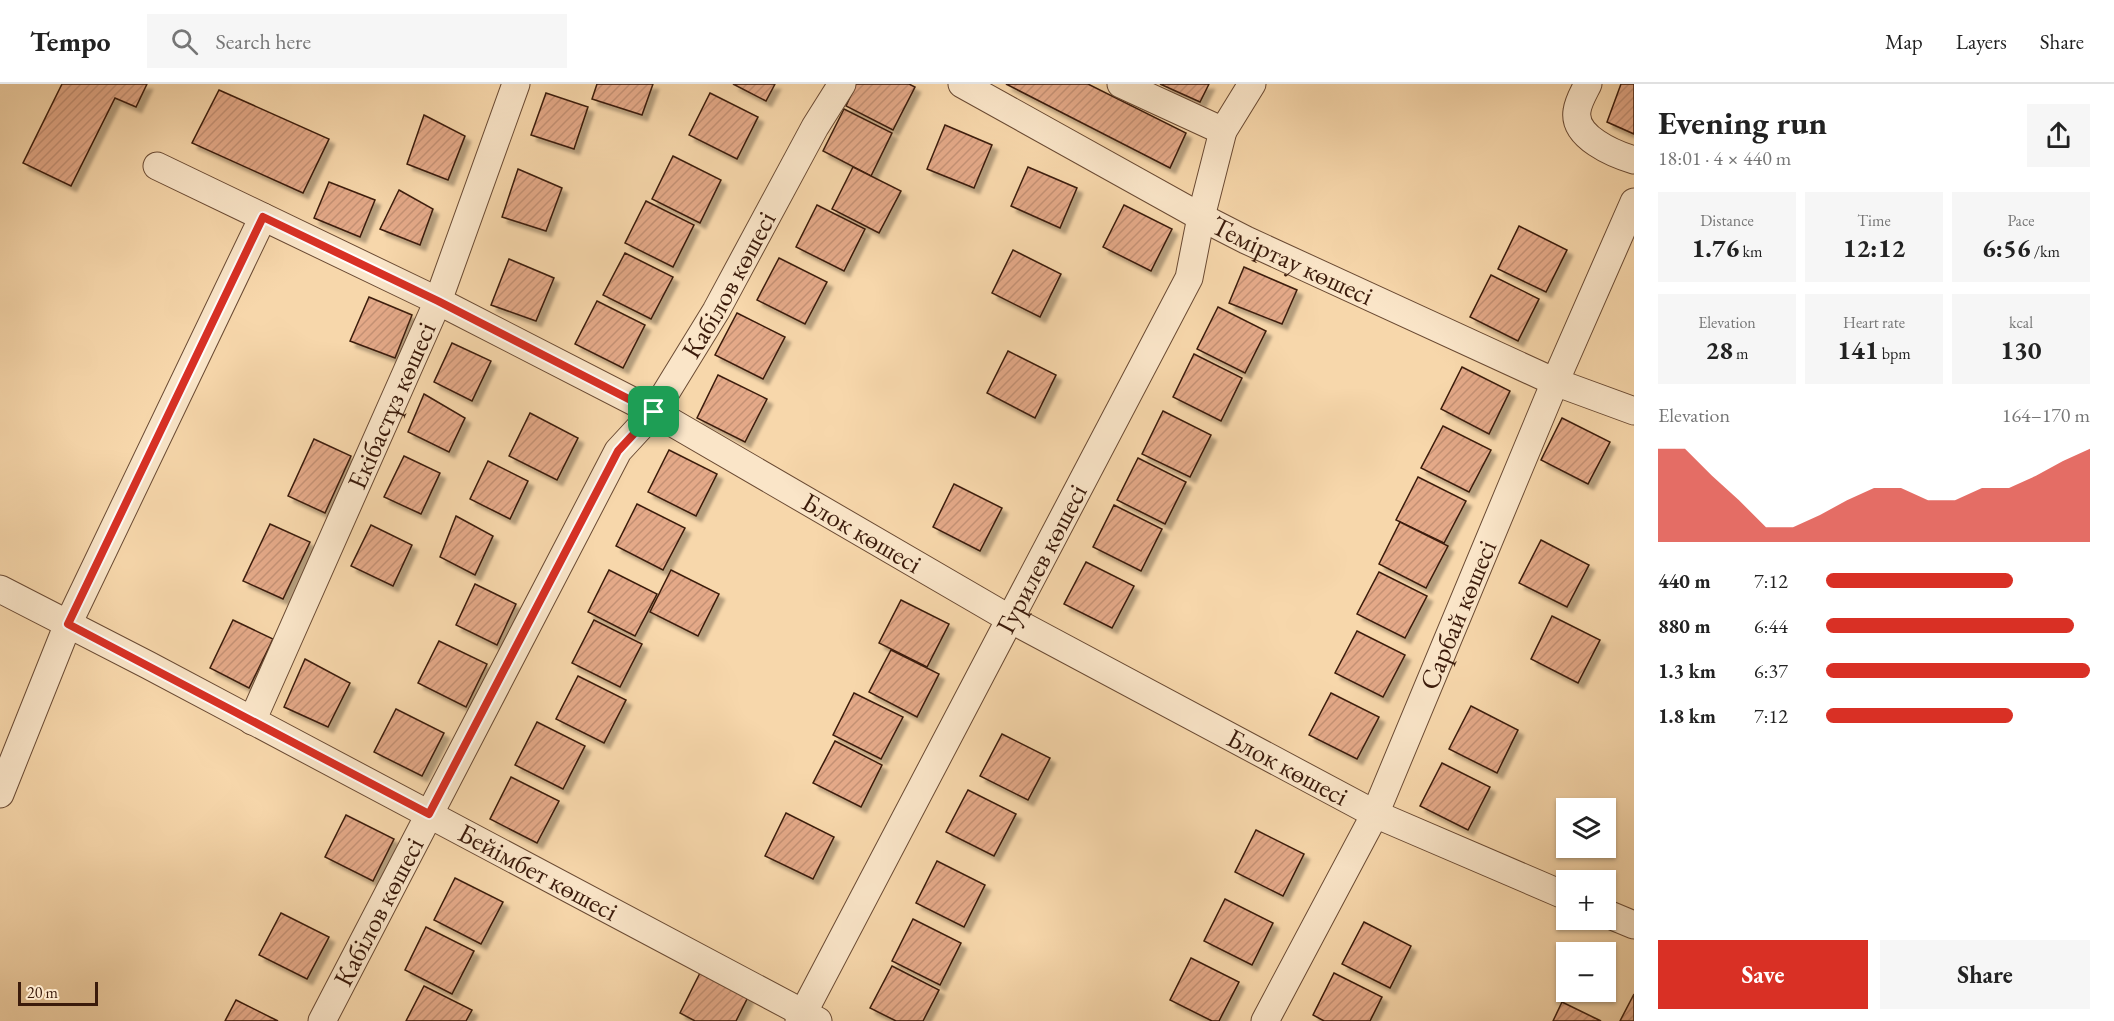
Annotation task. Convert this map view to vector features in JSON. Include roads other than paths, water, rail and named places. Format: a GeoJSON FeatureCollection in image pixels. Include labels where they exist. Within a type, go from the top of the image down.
{"type":"FeatureCollection","features":[{"type":"Feature","properties":{"kind":"street","name":"Екібастұз көшесі"},"geometry":{"type":"LineString","coordinates":[[252,720],[438,301],[516,84]]}},
{"type":"Feature","properties":{"kind":"street","name":"Кабілов көшесі"},"geometry":{"type":"LineString","coordinates":[[322,1021],[618,451],[654,412],[716,311],[815,127],[842,84]]}},
{"type":"Feature","properties":{"kind":"street","name":"Теміртау көшесі"},"geometry":{"type":"LineString","coordinates":[[962,84],[1246,240],[1555,382],[1634,411]]}},
{"type":"Feature","properties":{"kind":"street"},"geometry":{"type":"LineString","coordinates":[[1121,84],[1223,131]]}},
{"type":"Feature","properties":{"kind":"street","name":"Гурилев көшесі"},"geometry":{"type":"LineString","coordinates":[[807,1018],[1010,619],[1189,278],[1201,217],[1223,131],[1252,84]]}},
{"type":"Feature","properties":{"kind":"street"},"geometry":{"type":"LineString","coordinates":[[1588,84],[1576,112],[1581,129],[1609,152],[1634,160]]}},
{"type":"Feature","properties":{"kind":"street","name":"Блок көшесі"},"geometry":{"type":"LineString","coordinates":[[158,166],[438,301],[654,412],[1010,619],[1375,814],[1556,892]]}},
{"type":"Feature","properties":{"kind":"street","name":"Сарбай көшесі"},"geometry":{"type":"LineString","coordinates":[[1265,1021],[1375,814],[1555,382],[1634,202]]}},
{"type":"Feature","properties":{"kind":"street"},"geometry":{"type":"LineString","coordinates":[[0,794],[68,624],[263,217]]}},
{"type":"Feature","properties":{"kind":"street","name":"Бейімбет көшесі"},"geometry":{"type":"LineString","coordinates":[[0,589],[429,814],[807,1018]]}},
{"type":"Feature","properties":{"kind":"street"},"geometry":{"type":"LineString","coordinates":[[1616,918],[1634,925]]}}]}
